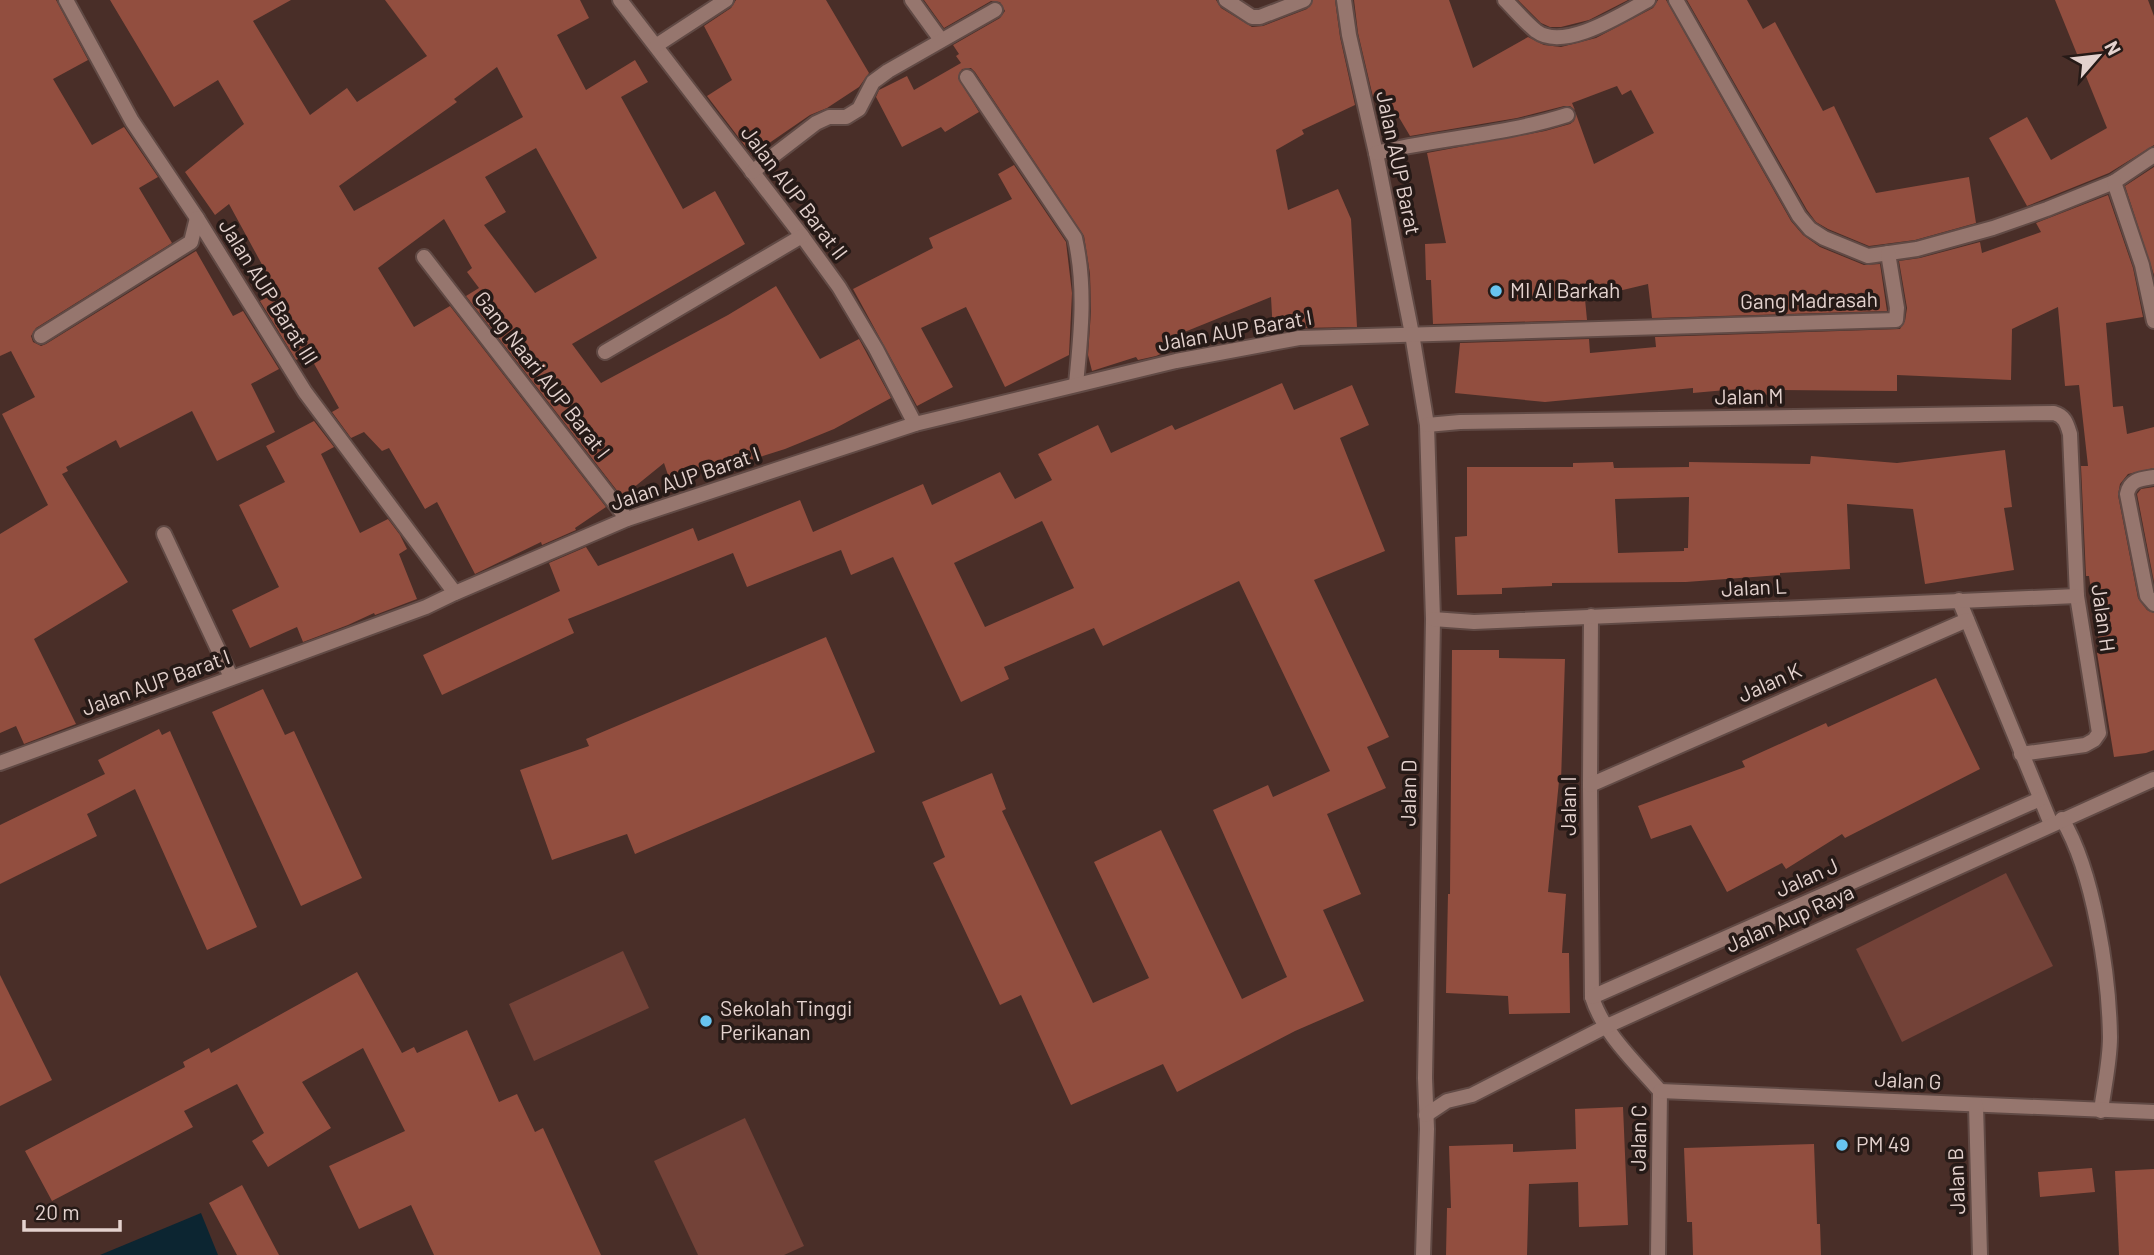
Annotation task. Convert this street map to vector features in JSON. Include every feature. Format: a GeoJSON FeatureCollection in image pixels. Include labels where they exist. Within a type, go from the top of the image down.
{"type":"FeatureCollection","features":[{"type":"Feature","properties":{"kind":"street","name":"Jalan AUP Barat III"},"geometry":{"type":"LineString","coordinates":[[66,0],[132,121],[197,218],[305,391],[455,593]]}},
{"type":"Feature","properties":{"kind":"street","name":"Jalan AUP Barat II"},"geometry":{"type":"LineString","coordinates":[[620,0],[657,45],[839,287],[876,349],[915,424]]}},
{"type":"Feature","properties":{"kind":"street"},"geometry":{"type":"LineString","coordinates":[[657,45],[726,0]]}},
{"type":"Feature","properties":{"kind":"street"},"geometry":{"type":"LineString","coordinates":[[912,0],[941,40]]}},
{"type":"Feature","properties":{"kind":"street"},"geometry":{"type":"LineString","coordinates":[[1226,0],[1252,17],[1260,17],[1304,0]]}},
{"type":"Feature","properties":{"kind":"street","name":"Jalan AUP Barat"},"geometry":{"type":"LineString","coordinates":[[1344,0],[1412,334]]}},
{"type":"Feature","properties":{"kind":"street"},"geometry":{"type":"LineString","coordinates":[[1505,0],[1538,33],[1564,37],[1596,28],[1648,0]]}},
{"type":"Feature","properties":{"kind":"street"},"geometry":{"type":"LineString","coordinates":[[1676,0],[1799,216],[1810,229],[1848,250],[1868,256],[1888,253],[1993,228],[2114,182],[2154,155]]}},
{"type":"Feature","properties":{"kind":"street"},"geometry":{"type":"LineString","coordinates":[[752,172],[816,123],[829,117],[846,117],[859,109],[873,82],[995,10]]}},
{"type":"Feature","properties":{"kind":"street"},"geometry":{"type":"LineString","coordinates":[[967,77],[1075,238],[1081,265],[1083,302],[1076,384]]}},
{"type":"Feature","properties":{"kind":"street"},"geometry":{"type":"LineString","coordinates":[[1376,153],[1415,144],[1513,130],[1567,115]]}},
{"type":"Feature","properties":{"kind":"street"},"geometry":{"type":"LineString","coordinates":[[2114,182],[2142,265],[2154,321]]}},
{"type":"Feature","properties":{"kind":"street"},"geometry":{"type":"LineString","coordinates":[[41,336],[191,242],[197,218]]}},
{"type":"Feature","properties":{"kind":"street"},"geometry":{"type":"LineString","coordinates":[[605,352],[802,236]]}},
{"type":"Feature","properties":{"kind":"street","name":"Gang Madrasah"},"geometry":{"type":"LineString","coordinates":[[1412,334],[1896,320],[1897,308],[1888,253]]}},
{"type":"Feature","properties":{"kind":"street","name":"Gang Naari AUP Barat I"},"geometry":{"type":"LineString","coordinates":[[424,257],[627,519]]}},
{"type":"Feature","properties":{"kind":"street","name":"Jalan AUP Barat I"},"geometry":{"type":"LineString","coordinates":[[0,763],[426,607],[627,519],[915,424],[1176,361],[1299,338],[1412,334]]}},
{"type":"Feature","properties":{"kind":"street","name":"Jalan D"},"geometry":{"type":"LineString","coordinates":[[1412,334],[1427,425],[1433,620],[1423,1255]]}},
{"type":"Feature","properties":{"kind":"street","name":"Jalan M"},"geometry":{"type":"LineString","coordinates":[[1427,425],[1460,422],[2054,413],[2065,419],[2067,424]]}},
{"type":"Feature","properties":{"kind":"street","name":"Jalan H"},"geometry":{"type":"LineString","coordinates":[[2021,754],[2085,745],[2099,733],[2077,596],[2071,447],[2067,424]]}},
{"type":"Feature","properties":{"kind":"street"},"geometry":{"type":"LineString","coordinates":[[2154,477],[2134,481],[2128,487],[2127,494],[2147,596],[2154,604]]}},
{"type":"Feature","properties":{"kind":"street"},"geometry":{"type":"LineString","coordinates":[[164,534],[231,677]]}},
{"type":"Feature","properties":{"kind":"street","name":"Jalan L"},"geometry":{"type":"LineString","coordinates":[[1433,620],[1474,622],[2077,596]]}},
{"type":"Feature","properties":{"kind":"street"},"geometry":{"type":"LineString","coordinates":[[1959,600],[2040,799],[2057,822],[2072,836],[2093,905],[2108,982],[2110,1039],[2101,1111]]}},
{"type":"Feature","properties":{"kind":"street","name":"Jalan I"},"geometry":{"type":"LineString","coordinates":[[1591,616],[1593,999]]}},
{"type":"Feature","properties":{"kind":"street","name":"Jalan K"},"geometry":{"type":"LineString","coordinates":[[1590,785],[1967,620]]}},
{"type":"Feature","properties":{"kind":"street","name":"Jalan Aup Raya"},"geometry":{"type":"LineString","coordinates":[[1426,1115],[1447,1101],[1472,1095],[1607,1026],[2154,779]]}},
{"type":"Feature","properties":{"kind":"street","name":"Jalan J"},"geometry":{"type":"LineString","coordinates":[[1593,999],[2040,799]]}},
{"type":"Feature","properties":{"kind":"street","name":"Jalan C"},"geometry":{"type":"LineString","coordinates":[[1593,999],[1607,1026],[1660,1091],[1658,1255]]}},
{"type":"Feature","properties":{"kind":"street","name":"Jalan G"},"geometry":{"type":"LineString","coordinates":[[1660,1091],[2154,1112]]}},
{"type":"Feature","properties":{"kind":"street","name":"Jalan Aup Raya"},"geometry":{"type":"LineString","coordinates":[[1425,1096],[1447,1101]]}},
{"type":"Feature","properties":{"kind":"street","name":"Jalan B"},"geometry":{"type":"LineString","coordinates":[[1976,1105],[1980,1255]]}},
{"type":"Feature","properties":{"kind":"shaded area"},"geometry":{"type":"Polygon","coordinates":[[[2006,873],[2053,966],[1902,1042],[1856,949],[2006,873]]]}},
{"type":"Feature","properties":{"kind":"shaded area"},"geometry":{"type":"Polygon","coordinates":[[[623,951],[649,1008],[534,1061],[509,1004],[623,951]]]}},
{"type":"Feature","properties":{"kind":"shaded area"},"geometry":{"type":"Polygon","coordinates":[[[745,1118],[804,1246],[784,1255],[698,1255],[654,1161],[745,1118]]]}},
{"type":"Feature","properties":{"kind":"water"},"geometry":{"type":"Polygon","coordinates":[[[201,1213],[218,1255],[100,1255],[201,1213]]]}},
{"type":"Feature","properties":{"kind":"building"},"geometry":{"type":"Polygon","coordinates":[[[0,0],[56,0],[88,60],[53,79],[92,145],[124,127],[158,177],[139,188],[172,243],[36,328],[31,336],[33,342],[41,346],[46,344],[196,251],[233,316],[243,311],[279,369],[251,384],[275,432],[217,461],[192,411],[120,448],[116,440],[66,467],[68,471],[62,474],[128,582],[34,639],[76,724],[24,744],[16,726],[0,733],[0,534],[48,505],[2,414],[35,397],[11,351],[0,356],[0,0]]]}},
{"type":"Feature","properties":{"kind":"building"},"geometry":{"type":"Polygon","coordinates":[[[110,0],[291,0],[253,21],[310,115],[347,88],[357,102],[427,56],[385,0],[580,0],[589,18],[557,35],[586,90],[635,60],[648,82],[621,97],[683,209],[715,191],[745,244],[572,344],[601,383],[776,286],[820,359],[859,339],[891,398],[834,429],[785,449],[722,469],[720,464],[670,481],[664,463],[622,497],[466,296],[479,288],[467,272],[472,268],[444,219],[378,268],[414,327],[450,306],[606,507],[575,528],[576,530],[542,545],[541,542],[475,574],[437,502],[425,509],[389,448],[382,451],[364,432],[351,438],[332,412],[339,408],[308,353],[296,360],[260,301],[277,292],[229,204],[215,215],[185,172],[244,124],[218,80],[174,107],[110,0]],[[497,67],[454,99],[457,102],[339,186],[354,211],[523,117],[497,67]],[[536,148],[485,177],[506,212],[484,225],[535,293],[597,258],[536,148]]]}},
{"type":"Feature","properties":{"kind":"building"},"geometry":{"type":"Polygon","coordinates":[[[736,0],[826,0],[869,73],[859,87],[827,108],[810,115],[752,155],[707,96],[732,80],[704,26],[731,8],[736,0]]]}},
{"type":"Feature","properties":{"kind":"building"},"geometry":{"type":"Polygon","coordinates":[[[924,0],[1216,0],[1221,8],[1252,27],[1263,26],[1307,9],[1313,0],[1335,0],[1355,105],[1302,130],[1304,134],[1276,150],[1288,210],[1338,189],[1351,219],[1357,327],[1298,328],[1273,333],[1271,297],[1182,333],[1186,343],[1156,356],[1138,360],[1136,357],[1092,371],[1088,355],[1090,274],[1084,236],[975,72],[971,68],[962,69],[958,78],[979,112],[945,132],[941,127],[902,147],[876,97],[879,90],[907,76],[914,90],[961,63],[953,45],[1000,18],[1005,11],[1000,2],[991,1],[944,28],[924,0]]]}},
{"type":"Feature","properties":{"kind":"building"},"geometry":{"type":"Polygon","coordinates":[[[1354,0],[1449,0],[1473,68],[1528,37],[1544,45],[1561,47],[1596,38],[1653,8],[1658,0],[1666,0],[1791,221],[1803,235],[1820,247],[1864,265],[1880,264],[1887,311],[1652,318],[1648,284],[1585,299],[1587,320],[1433,324],[1431,280],[1426,280],[1425,244],[1446,243],[1427,153],[1545,131],[1570,124],[1576,114],[1594,164],[1654,133],[1631,90],[1622,95],[1617,86],[1572,103],[1575,110],[1564,106],[1517,118],[1410,136],[1384,92],[1373,97],[1358,33],[1354,0]]]}},
{"type":"Feature","properties":{"kind":"building"},"geometry":{"type":"Polygon","coordinates":[[[1518,0],[1628,0],[1589,20],[1550,27],[1541,23],[1518,0]]]}},
{"type":"Feature","properties":{"kind":"building"},"geometry":{"type":"Polygon","coordinates":[[[1687,0],[1747,0],[1763,29],[1775,22],[1823,111],[1834,106],[1876,193],[1969,177],[1976,223],[1915,240],[1869,246],[1816,222],[1687,0]]]}},
{"type":"Feature","properties":{"kind":"building"},"geometry":{"type":"Polygon","coordinates":[[[2055,0],[2148,0],[2154,16],[2154,145],[2109,173],[2027,206],[1989,138],[2027,117],[2051,160],[2107,128],[2055,0]]]}},
{"type":"Feature","properties":{"kind":"building"},"geometry":{"type":"Polygon","coordinates":[[[1014,165],[1066,242],[1072,293],[1069,355],[1005,387],[966,307],[921,328],[953,387],[917,406],[853,289],[933,248],[929,238],[1012,199],[998,174],[1014,165]]]}},
{"type":"Feature","properties":{"kind":"building"},"geometry":{"type":"Polygon","coordinates":[[[2154,167],[2154,275],[2125,186],[2154,167]]]}},
{"type":"Feature","properties":{"kind":"building"},"geometry":{"type":"Polygon","coordinates":[[[2108,195],[2133,268],[2143,317],[2106,323],[2113,407],[2123,406],[2127,434],[2154,427],[2154,468],[2128,474],[2120,484],[2118,495],[2138,598],[2147,610],[2154,613],[2154,750],[2146,753],[2114,757],[2097,653],[2100,652],[2089,576],[2086,576],[2081,466],[2088,466],[2079,385],[2065,386],[2058,307],[2012,329],[2011,380],[1897,375],[1897,391],[1775,390],[1775,394],[1738,397],[1737,389],[1693,393],[1693,388],[1545,402],[1455,393],[1460,343],[1589,339],[1590,353],[1656,347],[1655,337],[1900,329],[1905,321],[1907,308],[1899,261],[1980,242],[1982,253],[2041,232],[2036,223],[2108,195]]]}},
{"type":"Feature","properties":{"kind":"building"},"geometry":{"type":"Polygon","coordinates":[[[1282,383],[1294,410],[1352,385],[1369,425],[1340,438],[1385,551],[1314,580],[1389,737],[1367,747],[1386,788],[1327,814],[1361,894],[1323,910],[1364,1001],[1295,1031],[1177,1092],[1163,1064],[1071,1105],[1021,995],[1000,1005],[933,863],[945,857],[922,802],[992,773],[1006,809],[1002,811],[1093,1003],[1149,978],[1094,862],[1161,830],[1242,999],[1287,977],[1213,810],[1268,785],[1273,797],[1330,771],[1239,581],[1103,646],[1094,628],[1004,667],[1009,679],[961,702],[893,557],[851,575],[841,550],[747,587],[733,553],[568,619],[574,633],[442,695],[423,655],[560,591],[549,563],[586,547],[598,566],[693,528],[698,541],[800,500],[813,532],[923,484],[932,505],[1000,472],[1015,499],[1052,480],[1038,454],[1098,425],[1111,453],[1172,425],[1175,430],[1282,383]],[[1042,521],[954,563],[985,627],[1074,588],[1042,521]]]}},
{"type":"Feature","properties":{"kind":"building"},"geometry":{"type":"Polygon","coordinates":[[[314,421],[334,447],[321,454],[360,533],[388,519],[400,535],[407,549],[399,554],[417,599],[303,642],[297,627],[250,648],[232,610],[279,587],[239,505],[285,482],[266,446],[314,421]]]}},
{"type":"Feature","properties":{"kind":"building"},"geometry":{"type":"Polygon","coordinates":[[[2005,450],[2012,507],[2004,508],[2014,570],[1925,584],[1913,509],[1847,504],[1850,569],[1686,582],[1552,583],[1552,586],[1502,588],[1502,594],[1457,595],[1455,537],[1467,536],[1467,467],[1573,467],[1573,463],[1613,462],[1614,468],[1689,467],[1689,462],[1810,464],[1811,456],[1897,463],[2005,450]],[[1689,497],[1615,499],[1618,553],[1684,551],[1684,548],[1688,548],[1689,497]]]}},
{"type":"Feature","properties":{"kind":"building"},"geometry":{"type":"Polygon","coordinates":[[[2154,487],[2154,582],[2137,494],[2141,489],[2154,487]]]}},
{"type":"Feature","properties":{"kind":"building"},"geometry":{"type":"Polygon","coordinates":[[[826,637],[875,752],[635,854],[627,834],[552,860],[520,770],[589,746],[586,739],[826,637]]]}},
{"type":"Feature","properties":{"kind":"building"},"geometry":{"type":"Polygon","coordinates":[[[1452,650],[1499,650],[1499,658],[1565,659],[1561,781],[1548,892],[1566,894],[1562,953],[1569,953],[1570,1013],[1509,1014],[1508,996],[1446,993],[1450,894],[1452,650]]]}},
{"type":"Feature","properties":{"kind":"building"},"geometry":{"type":"Polygon","coordinates":[[[1936,678],[1980,769],[1845,838],[1842,834],[1786,869],[1782,863],[1727,892],[1691,825],[1651,839],[1638,806],[1745,767],[1742,761],[1826,723],[1828,727],[1936,678]]]}},
{"type":"Feature","properties":{"kind":"building"},"geometry":{"type":"Polygon","coordinates":[[[263,689],[285,735],[294,731],[362,878],[301,906],[212,712],[263,689]]]}},
{"type":"Feature","properties":{"kind":"building"},"geometry":{"type":"Polygon","coordinates":[[[159,729],[162,735],[170,731],[257,927],[207,950],[135,789],[87,814],[97,836],[0,884],[0,825],[105,774],[98,760],[159,729]]]}},
{"type":"Feature","properties":{"kind":"building"},"geometry":{"type":"Polygon","coordinates":[[[357,972],[402,1053],[414,1047],[417,1053],[467,1030],[499,1102],[517,1094],[535,1132],[543,1128],[601,1255],[434,1255],[411,1205],[359,1229],[329,1166],[405,1131],[363,1048],[302,1082],[331,1128],[268,1167],[252,1141],[264,1133],[237,1084],[184,1111],[193,1127],[52,1201],[25,1151],[185,1067],[183,1062],[209,1048],[211,1053],[357,972]]]}},
{"type":"Feature","properties":{"kind":"building"},"geometry":{"type":"Polygon","coordinates":[[[0,975],[52,1080],[0,1106],[0,975]]]}},
{"type":"Feature","properties":{"kind":"building"},"geometry":{"type":"Polygon","coordinates":[[[1623,1107],[1628,1225],[1579,1227],[1578,1182],[1529,1184],[1527,1255],[1446,1255],[1447,1208],[1451,1208],[1449,1146],[1513,1144],[1513,1152],[1576,1149],[1575,1109],[1623,1107]]]}},
{"type":"Feature","properties":{"kind":"building"},"geometry":{"type":"Polygon","coordinates":[[[1814,1144],[1821,1255],[1693,1255],[1692,1222],[1687,1222],[1684,1148],[1814,1144]]]}},
{"type":"Feature","properties":{"kind":"building"},"geometry":{"type":"Polygon","coordinates":[[[2092,1168],[2095,1192],[2040,1197],[2038,1172],[2092,1168]]]}},
{"type":"Feature","properties":{"kind":"building"},"geometry":{"type":"Polygon","coordinates":[[[2154,1169],[2154,1255],[2119,1255],[2115,1171],[2154,1169]]]}},
{"type":"Feature","properties":{"kind":"building"},"geometry":{"type":"Polygon","coordinates":[[[242,1185],[279,1255],[237,1255],[209,1203],[242,1185]]]}},
{"type":"Feature","properties":{"kind":"place","name":"MI Al Barkah"},"geometry":{"type":"Point","coordinates":[1496,291]}},
{"type":"Feature","properties":{"kind":"place","name":"Sekolah Tinggi Perikanan"},"geometry":{"type":"Point","coordinates":[706,1021]}},
{"type":"Feature","properties":{"kind":"place","name":"PM 49"},"geometry":{"type":"Point","coordinates":[1842,1145]}}]}
